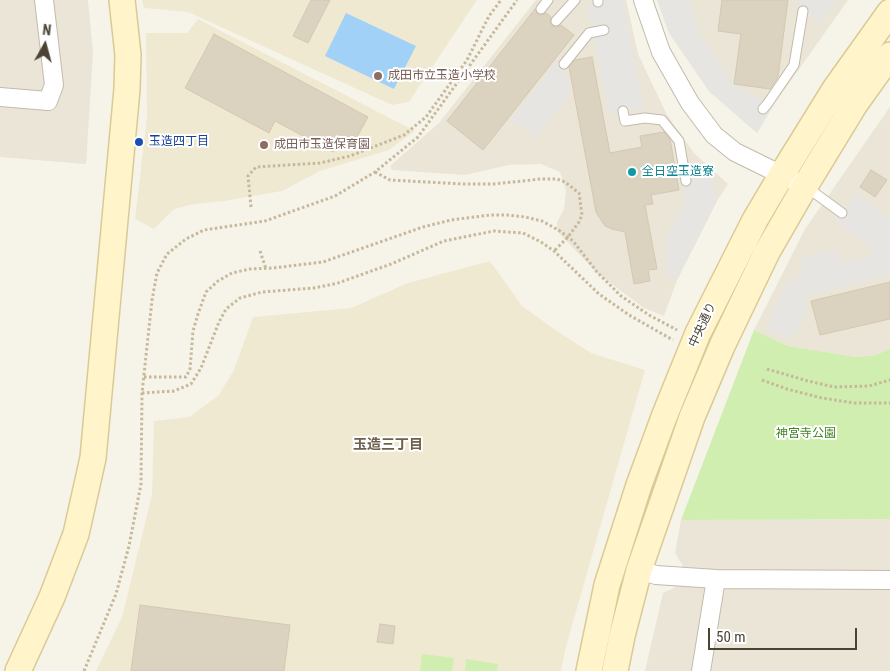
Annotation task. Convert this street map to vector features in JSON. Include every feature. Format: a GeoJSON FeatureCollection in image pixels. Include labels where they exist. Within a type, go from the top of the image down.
{"type":"FeatureCollection","features":[{"type":"Feature","properties":{"kind":"street"},"geometry":{"type":"LineString","coordinates":[[0,97],[48,101],[54,85],[44,0]]}},
{"type":"Feature","properties":{"kind":"street"},"geometry":{"type":"LineString","coordinates":[[18,671],[52,597],[76,534],[93,458],[127,89],[128,55],[122,0]]}},
{"type":"Feature","properties":{"kind":"street"},"geometry":{"type":"LineString","coordinates":[[643,0],[661,52],[690,103],[714,135],[735,152],[804,186]]}},
{"type":"Feature","properties":{"kind":"street","name":"中央通り"},"geometry":{"type":"LineString","coordinates":[[589,671],[607,585],[639,485],[664,418],[703,324],[755,220],[781,176],[835,89],[890,12]]}},
{"type":"Feature","properties":{"kind":"street","name":"中央通り"},"geometry":{"type":"LineString","coordinates":[[615,671],[639,570],[692,417],[722,346],[767,252],[804,186],[854,104],[890,55]]}},
{"type":"Feature","properties":{"kind":"street"},"geometry":{"type":"LineString","coordinates":[[639,570],[656,575],[716,579],[890,580]]}},
{"type":"Feature","properties":{"kind":"street"},"geometry":{"type":"LineString","coordinates":[[701,671],[716,579]]}},
{"type":"Feature","properties":{"kind":"lane"},"geometry":{"type":"LineString","coordinates":[[541,10],[548,0]]}},
{"type":"Feature","properties":{"kind":"lane"},"geometry":{"type":"LineString","coordinates":[[556,21],[574,0]]}},
{"type":"Feature","properties":{"kind":"lane"},"geometry":{"type":"LineString","coordinates":[[762,109],[794,65],[803,10]]}},
{"type":"Feature","properties":{"kind":"lane"},"geometry":{"type":"LineString","coordinates":[[564,64],[589,33],[604,30]]}},
{"type":"Feature","properties":{"kind":"lane"},"geometry":{"type":"LineString","coordinates":[[623,112],[626,121],[645,118],[662,120],[679,141],[686,181]]}},
{"type":"Feature","properties":{"kind":"lane"},"geometry":{"type":"LineString","coordinates":[[804,186],[842,212]]}},
{"type":"Feature","properties":{"kind":"path"},"geometry":{"type":"LineString","coordinates":[[251,207],[248,176],[256,167],[320,163],[350,156],[404,135],[426,117],[467,60],[489,16],[501,0]]}},
{"type":"Feature","properties":{"kind":"path"},"geometry":{"type":"LineString","coordinates":[[84,671],[116,594],[129,546],[140,484],[142,393],[152,300],[157,273],[167,254],[186,239],[204,230],[265,221],[335,196],[375,172],[418,137],[517,0]]}},
{"type":"Feature","properties":{"kind":"path"},"geometry":{"type":"LineString","coordinates":[[375,172],[390,180],[463,184],[494,184],[541,178],[557,179],[565,182],[578,194],[581,200],[582,215],[568,237],[554,251]]}},
{"type":"Feature","properties":{"kind":"path"},"geometry":{"type":"LineString","coordinates":[[144,376],[186,377],[190,369],[196,322],[206,292],[232,273],[250,269],[323,262],[423,227],[467,218],[507,214],[542,221],[560,231],[568,237],[597,272],[621,296],[649,316],[679,332]]}},
{"type":"Feature","properties":{"kind":"path"},"geometry":{"type":"LineString","coordinates":[[142,393],[174,391],[191,384],[201,368],[226,309],[240,298],[250,294],[314,288],[338,283],[391,264],[444,241],[494,230],[523,233],[554,251],[599,294],[630,316],[673,340]]}},
{"type":"Feature","properties":{"kind":"path"},"geometry":{"type":"LineString","coordinates":[[260,252],[266,268]]}},
{"type":"Feature","properties":{"kind":"path"},"geometry":{"type":"LineString","coordinates":[[767,369],[808,382],[834,387],[869,386],[890,380]]}},
{"type":"Feature","properties":{"kind":"path"},"geometry":{"type":"LineString","coordinates":[[762,380],[822,398],[854,403],[890,403]]}},
{"type":"Feature","properties":{"kind":"shaded area"},"geometry":{"type":"Polygon","coordinates":[[[0,0],[88,0],[93,53],[86,164],[0,157],[0,0]]]}},
{"type":"Feature","properties":{"kind":"shaded area","name":"成田市立玉造小学校"},"geometry":{"type":"Polygon","coordinates":[[[142,0],[477,0],[409,102],[392,105],[188,12],[144,8],[142,0]]]}},
{"type":"Feature","properties":{"kind":"shaded area","name":"全日空玉造寮"},"geometry":{"type":"Polygon","coordinates":[[[536,0],[626,0],[638,54],[667,115],[694,153],[728,184],[717,201],[677,280],[664,316],[644,308],[597,273],[557,231],[557,222],[564,209],[566,191],[560,172],[541,164],[509,165],[465,175],[392,170],[390,166],[439,123],[536,0]]]}},
{"type":"Feature","properties":{"kind":"shaded area"},"geometry":{"type":"Polygon","coordinates":[[[609,0],[622,0],[644,107],[610,114],[587,5],[609,0]]]}},
{"type":"Feature","properties":{"kind":"shaded area"},"geometry":{"type":"Polygon","coordinates":[[[657,0],[848,0],[773,106],[757,133],[709,91],[669,33],[657,0]]]}},
{"type":"Feature","properties":{"kind":"shaded area"},"geometry":{"type":"Polygon","coordinates":[[[657,0],[689,0],[698,31],[734,85],[773,106],[757,133],[709,91],[669,33],[657,0]]]}},
{"type":"Feature","properties":{"kind":"shaded area"},"geometry":{"type":"Polygon","coordinates":[[[798,0],[837,0],[820,23],[796,3],[798,0]]]}},
{"type":"Feature","properties":{"kind":"shaded area"},"geometry":{"type":"Polygon","coordinates":[[[198,19],[415,131],[389,150],[320,171],[282,191],[194,204],[174,209],[154,229],[135,219],[147,117],[146,33],[187,33],[198,19]]]}},
{"type":"Feature","properties":{"kind":"shaded area"},"geometry":{"type":"Polygon","coordinates":[[[559,58],[564,64],[571,93],[535,139],[511,119],[559,58]]]}},
{"type":"Feature","properties":{"kind":"shaded area"},"geometry":{"type":"Polygon","coordinates":[[[890,107],[890,349],[876,355],[856,357],[788,346],[754,330],[805,229],[890,107]]]}},
{"type":"Feature","properties":{"kind":"shaded area"},"geometry":{"type":"Polygon","coordinates":[[[711,175],[717,201],[677,280],[667,275],[667,236],[685,202],[682,181],[711,175]]]}},
{"type":"Feature","properties":{"kind":"shaded area"},"geometry":{"type":"Polygon","coordinates":[[[856,193],[890,219],[890,276],[806,295],[808,305],[794,339],[766,329],[787,281],[803,276],[800,258],[836,250],[841,262],[869,257],[872,248],[835,221],[856,193]]]}},
{"type":"Feature","properties":{"kind":"shaded area"},"geometry":{"type":"Polygon","coordinates":[[[490,261],[522,306],[557,331],[591,353],[645,370],[566,647],[561,671],[96,671],[122,617],[152,495],[154,421],[189,417],[218,396],[234,370],[253,317],[351,308],[408,283],[490,261]]]}},
{"type":"Feature","properties":{"kind":"shaded area"},"geometry":{"type":"Polygon","coordinates":[[[890,519],[890,671],[645,671],[663,593],[674,588],[683,566],[675,553],[681,520],[890,519]]]}},
{"type":"Feature","properties":{"kind":"green space","name":"神宮寺公園"},"geometry":{"type":"Polygon","coordinates":[[[754,330],[788,346],[856,357],[876,355],[890,349],[890,519],[681,520],[754,330]]]}},
{"type":"Feature","properties":{"kind":"green space"},"geometry":{"type":"Polygon","coordinates":[[[422,654],[454,658],[452,671],[420,671],[422,654]]]}},
{"type":"Feature","properties":{"kind":"green space"},"geometry":{"type":"Polygon","coordinates":[[[466,659],[498,664],[497,671],[465,671],[466,659]]]}},
{"type":"Feature","properties":{"kind":"water"},"geometry":{"type":"Polygon","coordinates":[[[346,13],[416,46],[394,89],[325,56],[346,13]]]}},
{"type":"Feature","properties":{"kind":"building"},"geometry":{"type":"Polygon","coordinates":[[[311,0],[330,0],[308,43],[293,36],[311,0]]]}},
{"type":"Feature","properties":{"kind":"building"},"geometry":{"type":"Polygon","coordinates":[[[722,0],[788,0],[778,77],[770,89],[734,84],[741,34],[718,31],[722,0]]]}},
{"type":"Feature","properties":{"kind":"building"},"geometry":{"type":"Polygon","coordinates":[[[535,9],[538,14],[546,13],[551,17],[550,22],[552,26],[557,27],[561,25],[574,35],[483,150],[447,121],[535,9]]]}},
{"type":"Feature","properties":{"kind":"building"},"geometry":{"type":"Polygon","coordinates":[[[214,34],[368,117],[352,146],[340,139],[333,152],[275,121],[269,133],[185,88],[214,34]]]}},
{"type":"Feature","properties":{"kind":"building","name":"全日空玉造寮"},"geometry":{"type":"Polygon","coordinates":[[[592,57],[610,153],[642,147],[640,136],[664,132],[670,139],[679,190],[651,195],[653,204],[645,205],[657,269],[648,270],[650,281],[634,284],[625,232],[605,226],[596,212],[569,67],[575,60],[592,57]]]}},
{"type":"Feature","properties":{"kind":"building"},"geometry":{"type":"Polygon","coordinates":[[[871,170],[887,180],[875,197],[860,187],[871,170]]]}},
{"type":"Feature","properties":{"kind":"building"},"geometry":{"type":"Polygon","coordinates":[[[890,282],[890,319],[820,335],[811,301],[890,282]]]}},
{"type":"Feature","properties":{"kind":"building"},"geometry":{"type":"Polygon","coordinates":[[[140,605],[290,625],[284,671],[131,671],[140,605]]]}},
{"type":"Feature","properties":{"kind":"building"},"geometry":{"type":"Polygon","coordinates":[[[380,624],[395,626],[393,644],[377,642],[380,624]]]}},
{"type":"Feature","properties":{"kind":"place","name":"成田市立玉造小学校"},"geometry":{"type":"Point","coordinates":[378,76]}},
{"type":"Feature","properties":{"kind":"place","name":"玉造四丁目"},"geometry":{"type":"Point","coordinates":[139,142]}},
{"type":"Feature","properties":{"kind":"place","name":"成田市玉造保育園"},"geometry":{"type":"Point","coordinates":[264,145]}},
{"type":"Feature","properties":{"kind":"place","name":"全日空玉造寮"},"geometry":{"type":"Point","coordinates":[632,172]}},
{"type":"Feature","properties":{"kind":"district","name":"玉造三丁目"},"geometry":{"type":"Point","coordinates":[388,445]}}]}
